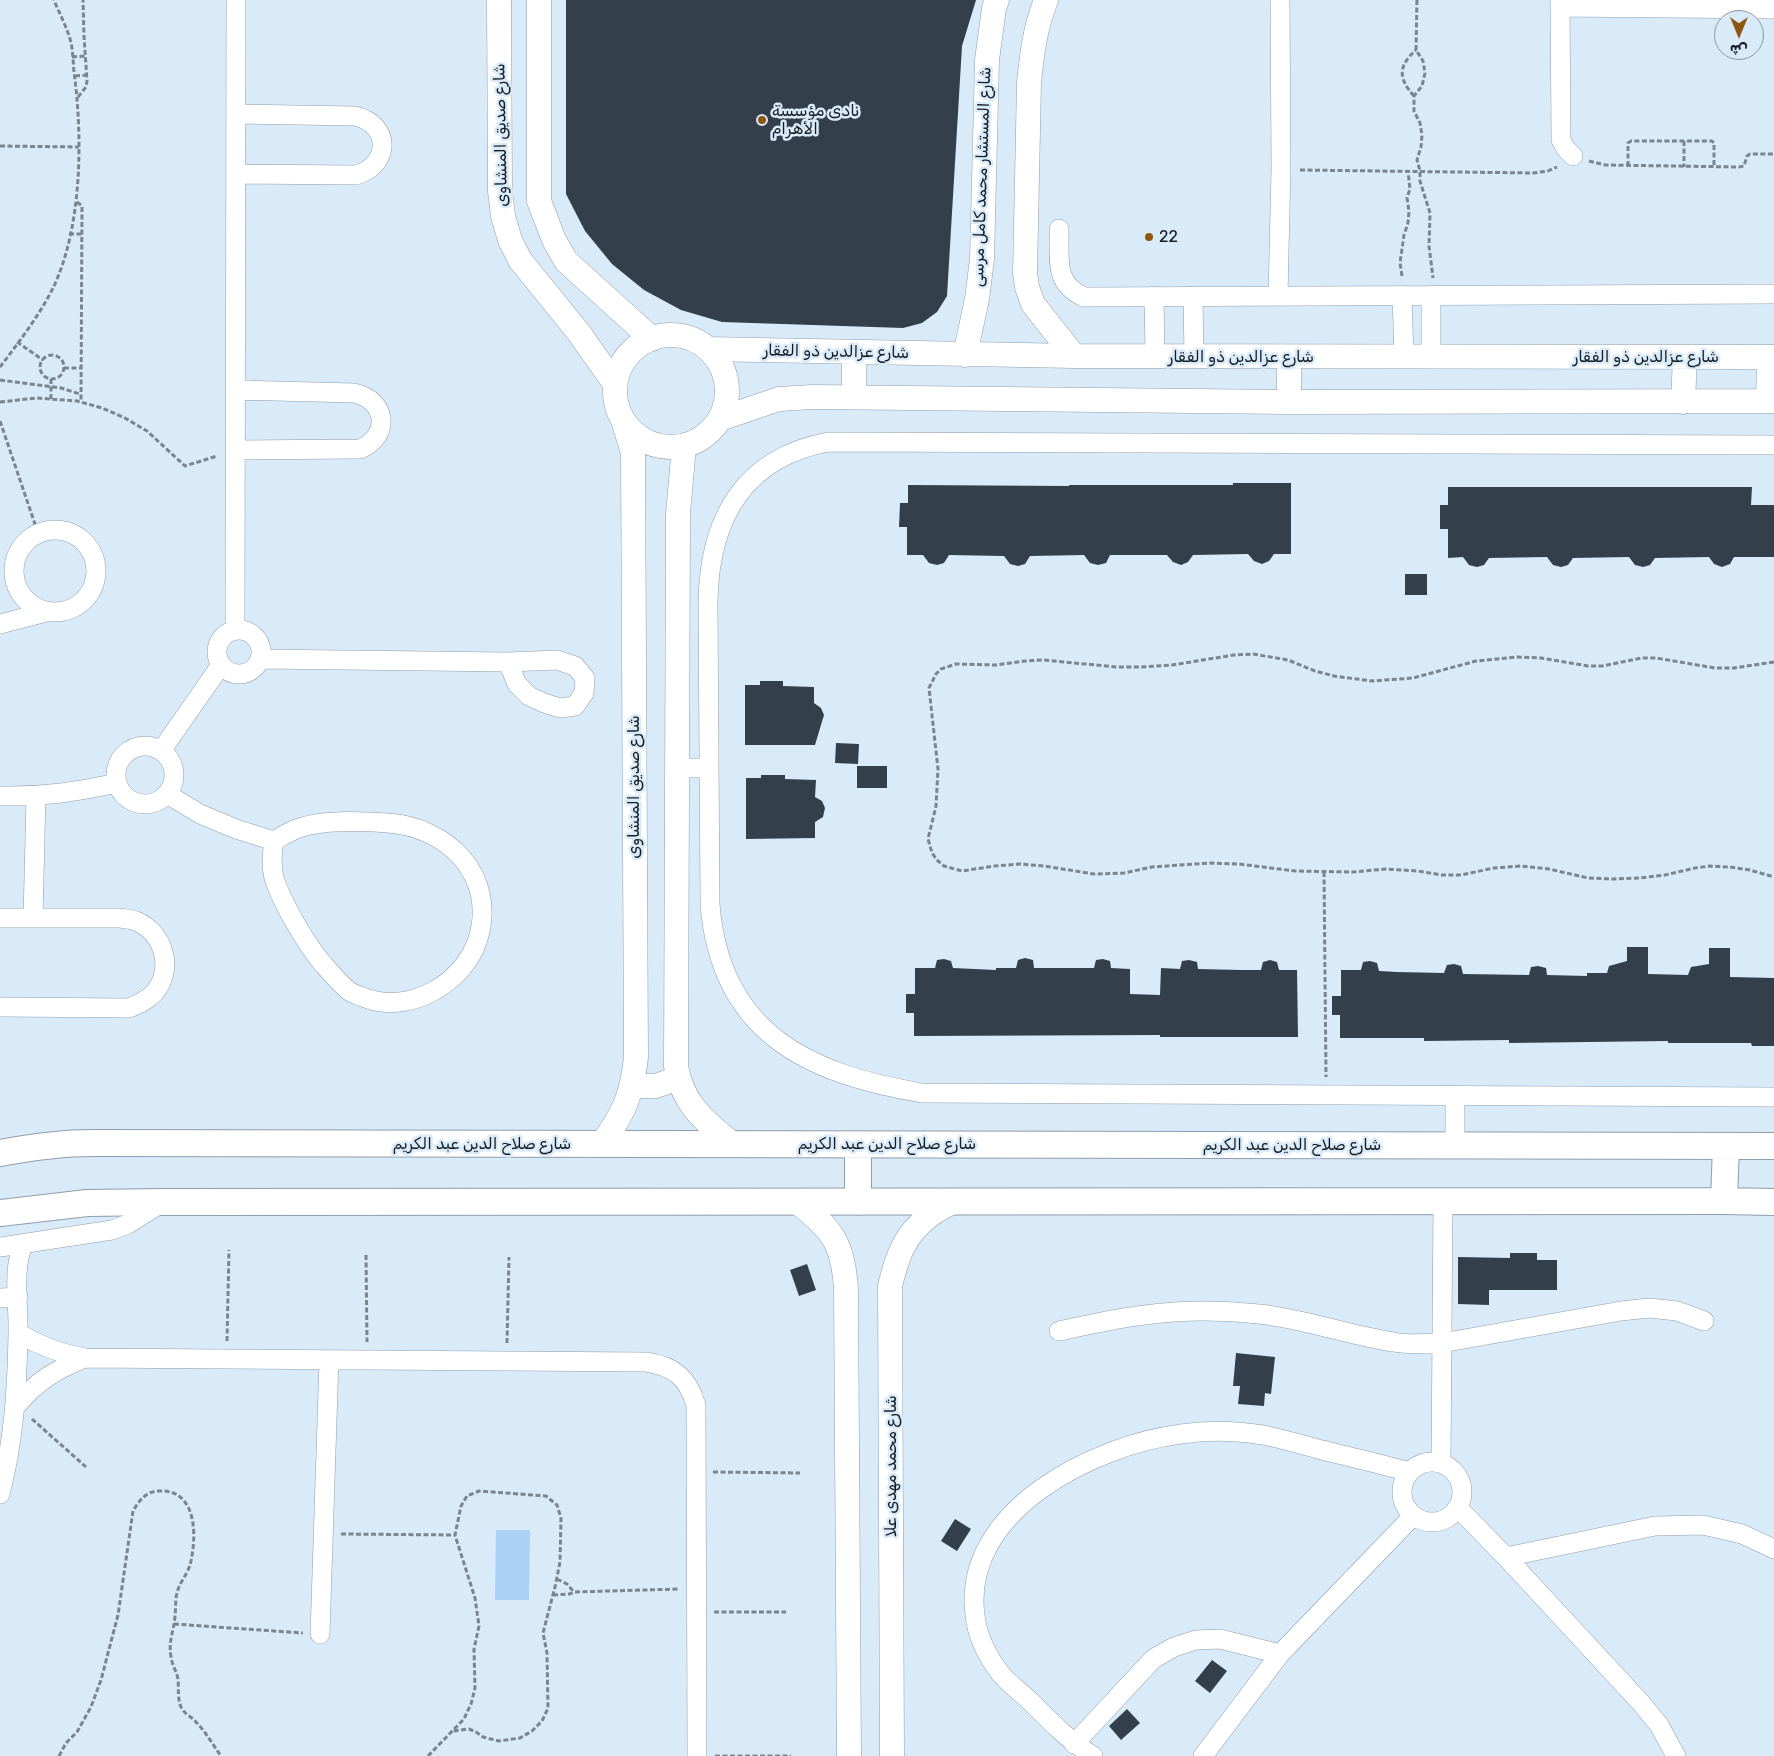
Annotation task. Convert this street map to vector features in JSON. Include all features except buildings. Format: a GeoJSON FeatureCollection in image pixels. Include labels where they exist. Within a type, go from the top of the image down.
{"type":"FeatureCollection","features":[{"type":"Feature","properties":{"kind":"main road","name":"شارع صلاح الدين عبد الكريم"},"geometry":{"type":"LineString","coordinates":[[0,1153],[67,1143],[1774,1146]]}},
{"type":"Feature","properties":{"kind":"main road"},"geometry":{"type":"LineString","coordinates":[[858,1144],[858,1202]]}},
{"type":"Feature","properties":{"kind":"main road"},"geometry":{"type":"LineString","coordinates":[[1724,1201],[1726,1146]]}},
{"type":"Feature","properties":{"kind":"main road"},"geometry":{"type":"LineString","coordinates":[[0,1213],[87,1204],[162,1202],[1774,1202]]}},
{"type":"Feature","properties":{"kind":"street"},"geometry":{"type":"LineString","coordinates":[[235,630],[236,0]]}},
{"type":"Feature","properties":{"kind":"street","name":"شارع صديق المنشاوى"},"geometry":{"type":"LineString","coordinates":[[499,0],[500,191],[503,216],[510,240],[520,260],[579,333],[615,384]]}},
{"type":"Feature","properties":{"kind":"street"},"geometry":{"type":"LineString","coordinates":[[539,0],[539,201],[554,240],[566,261],[652,338]]}},
{"type":"Feature","properties":{"kind":"street","name":"شارع المستشار محمد كامل مرسى"},"geometry":{"type":"LineString","coordinates":[[965,354],[977,299],[982,259],[987,60],[994,8],[997,0]]}},
{"type":"Feature","properties":{"kind":"street"},"geometry":{"type":"LineString","coordinates":[[1046,0],[1037,25],[1029,83],[1025,273],[1033,304],[1074,356]]}},
{"type":"Feature","properties":{"kind":"street"},"geometry":{"type":"LineString","coordinates":[[1278,296],[1282,169],[1280,0]]}},
{"type":"Feature","properties":{"kind":"street"},"geometry":{"type":"LineString","coordinates":[[1573,156],[1561,140],[1560,4],[1774,9]]}},
{"type":"Feature","properties":{"kind":"street"},"geometry":{"type":"LineString","coordinates":[[236,114],[355,116],[364,118],[377,128],[382,145],[378,161],[372,168],[356,175],[236,174]]}},
{"type":"Feature","properties":{"kind":"street"},"geometry":{"type":"LineString","coordinates":[[1059,229],[1060,271],[1064,282],[1073,292],[1084,297],[1278,296],[1432,287],[1774,294]]}},
{"type":"Feature","properties":{"kind":"street"},"geometry":{"type":"LineString","coordinates":[[1432,287],[1432,356]]}},
{"type":"Feature","properties":{"kind":"street"},"geometry":{"type":"LineString","coordinates":[[1403,289],[1404,356]]}},
{"type":"Feature","properties":{"kind":"street"},"geometry":{"type":"LineString","coordinates":[[1154,296],[1155,356]]}},
{"type":"Feature","properties":{"kind":"street"},"geometry":{"type":"LineString","coordinates":[[1193,296],[1194,356]]}},
{"type":"Feature","properties":{"kind":"street"},"geometry":{"type":"LineString","coordinates":[[682,336],[696,341],[708,349],[720,364],[727,382],[727,401],[720,419],[711,431],[699,440],[684,446],[662,447],[640,439],[624,423],[616,404],[615,384],[622,365],[634,349],[652,338],[682,336]]}},
{"type":"Feature","properties":{"kind":"street","name":"شارع عزالدين ذو الفقار"},"geometry":{"type":"LineString","coordinates":[[708,349],[1074,356],[1685,356],[1772,358]]}},
{"type":"Feature","properties":{"kind":"street"},"geometry":{"type":"LineString","coordinates":[[854,352],[854,397]]}},
{"type":"Feature","properties":{"kind":"street"},"geometry":{"type":"LineString","coordinates":[[1289,356],[1289,402]]}},
{"type":"Feature","properties":{"kind":"street"},"geometry":{"type":"LineString","coordinates":[[1683,402],[1685,356]]}},
{"type":"Feature","properties":{"kind":"street"},"geometry":{"type":"LineString","coordinates":[[720,419],[779,399],[812,397],[1289,402],[1771,401],[1772,358]]}},
{"type":"Feature","properties":{"kind":"street"},"geometry":{"type":"LineString","coordinates":[[235,390],[354,393],[364,395],[372,401],[378,409],[381,419],[380,429],[376,438],[369,446],[360,450],[235,450]]}},
{"type":"Feature","properties":{"kind":"street","name":"شارع صديق المنشاوى"},"geometry":{"type":"LineString","coordinates":[[602,1144],[624,1110],[632,1086],[636,1058],[633,453],[624,423]]}},
{"type":"Feature","properties":{"kind":"street"},"geometry":{"type":"LineString","coordinates":[[1774,445],[828,442],[808,446],[784,456],[756,475],[744,488],[733,502],[717,538],[709,581],[711,911],[716,947],[723,968],[745,1007],[777,1040],[816,1064],[865,1081],[922,1093],[1774,1097]]}},
{"type":"Feature","properties":{"kind":"street"},"geometry":{"type":"LineString","coordinates":[[684,446],[678,514],[676,1066],[684,1095],[692,1107],[732,1144]]}},
{"type":"Feature","properties":{"kind":"street"},"geometry":{"type":"LineString","coordinates":[[0,575],[26,541],[38,533],[58,530],[76,535],[90,549],[97,567],[94,586],[83,603],[66,612],[46,612],[0,624]]}},
{"type":"Feature","properties":{"kind":"street"},"geometry":{"type":"LineString","coordinates":[[18,552],[12,570],[17,590],[29,605],[46,612]]}},
{"type":"Feature","properties":{"kind":"street"},"geometry":{"type":"LineString","coordinates":[[235,630],[250,632],[256,637],[262,651],[261,659],[257,666],[246,673],[232,673],[221,665],[218,658],[218,644],[222,637],[235,630]]}},
{"type":"Feature","properties":{"kind":"street"},"geometry":{"type":"LineString","coordinates":[[261,659],[508,662]]}},
{"type":"Feature","properties":{"kind":"street"},"geometry":{"type":"LineString","coordinates":[[160,750],[221,665]]}},
{"type":"Feature","properties":{"kind":"street"},"geometry":{"type":"LineString","coordinates":[[141,746],[160,750],[168,757],[173,771],[172,786],[166,794],[149,804],[139,803],[126,796],[117,783],[116,773],[118,764],[124,755],[132,749],[141,746]]}},
{"type":"Feature","properties":{"kind":"street"},"geometry":{"type":"LineString","coordinates":[[678,768],[710,768]]}},
{"type":"Feature","properties":{"kind":"street"},"geometry":{"type":"LineString","coordinates":[[0,796],[36,797],[77,792],[117,783]]}},
{"type":"Feature","properties":{"kind":"street"},"geometry":{"type":"LineString","coordinates":[[166,794],[200,814],[236,829],[274,840],[295,829],[318,823],[372,822],[399,824],[424,831],[447,844],[466,862],[478,886],[482,913],[478,939],[466,964],[447,983],[424,997],[399,1003],[373,1002],[349,991],[322,963],[300,930],[274,878],[272,860],[274,840]]}},
{"type":"Feature","properties":{"kind":"street"},"geometry":{"type":"LineString","coordinates":[[33,918],[36,797]]}},
{"type":"Feature","properties":{"kind":"street"},"geometry":{"type":"LineString","coordinates":[[0,918],[120,918],[135,921],[148,928],[158,938],[164,952],[165,966],[162,981],[154,993],[143,1002],[129,1008],[0,1007]]}},
{"type":"Feature","properties":{"kind":"street"},"geometry":{"type":"LineString","coordinates":[[632,1086],[656,1086],[678,1078]]}},
{"type":"Feature","properties":{"kind":"street"},"geometry":{"type":"LineString","coordinates":[[1455,1096],[1455,1145]]}},
{"type":"Feature","properties":{"kind":"street"},"geometry":{"type":"LineString","coordinates":[[1441,1463],[1444,1201]]}},
{"type":"Feature","properties":{"kind":"street"},"geometry":{"type":"LineString","coordinates":[[0,1247],[120,1228],[162,1202]]}},
{"type":"Feature","properties":{"kind":"street"},"geometry":{"type":"LineString","coordinates":[[797,1202],[818,1219],[835,1239],[844,1263],[846,1288],[849,1756]]}},
{"type":"Feature","properties":{"kind":"street","name":"شارع محمد مهدى علا"},"geometry":{"type":"LineString","coordinates":[[892,1756],[890,1286],[896,1259],[909,1235],[929,1216],[953,1202]]}},
{"type":"Feature","properties":{"kind":"street"},"geometry":{"type":"LineString","coordinates":[[0,1494],[6,1470],[16,1406],[8,1378],[18,1333],[9,1297],[23,1244]]}},
{"type":"Feature","properties":{"kind":"street"},"geometry":{"type":"LineString","coordinates":[[1059,1331],[1145,1315],[1221,1311],[1259,1314],[1296,1320],[1392,1342],[1412,1344],[1442,1343],[1621,1311],[1649,1308],[1678,1311],[1704,1321]]}},
{"type":"Feature","properties":{"kind":"street"},"geometry":{"type":"LineString","coordinates":[[18,1333],[50,1349],[85,1358],[646,1362],[660,1364],[673,1370],[684,1380],[692,1392],[696,1405],[697,1756]]}},
{"type":"Feature","properties":{"kind":"street"},"geometry":{"type":"LineString","coordinates":[[16,1406],[46,1376],[85,1358]]}},
{"type":"Feature","properties":{"kind":"street"},"geometry":{"type":"LineString","coordinates":[[320,1634],[329,1360]]}},
{"type":"Feature","properties":{"kind":"street"},"geometry":{"type":"LineString","coordinates":[[1093,1756],[1074,1744],[1001,1674],[984,1646],[974,1616],[975,1583],[984,1552],[1002,1524],[1032,1496],[1065,1473],[1102,1454],[1140,1441],[1181,1434],[1222,1432],[1263,1435],[1410,1472]]}},
{"type":"Feature","properties":{"kind":"street"},"geometry":{"type":"LineString","coordinates":[[1424,1463],[1441,1463],[1456,1473],[1462,1490],[1462,1500],[1458,1508],[1449,1517],[1437,1522],[1424,1522],[1413,1516],[1406,1508],[1402,1499],[1404,1480],[1416,1466],[1424,1463]]}},
{"type":"Feature","properties":{"kind":"street"},"geometry":{"type":"LineString","coordinates":[[1458,1508],[1506,1557],[1641,1704],[1659,1725],[1676,1756]]}},
{"type":"Feature","properties":{"kind":"street"},"geometry":{"type":"LineString","coordinates":[[1203,1756],[1280,1654],[1413,1516]]}},
{"type":"Feature","properties":{"kind":"street"},"geometry":{"type":"LineString","coordinates":[[1506,1557],[1655,1526],[1703,1526],[1742,1534],[1774,1549]]}},
{"type":"Feature","properties":{"kind":"street"},"geometry":{"type":"LineString","coordinates":[[1074,1744],[1153,1659],[1174,1646],[1196,1640],[1220,1639],[1280,1654]]}},
{"type":"Feature","properties":{"kind":"path"},"geometry":{"type":"LineString","coordinates":[[0,366],[42,308],[53,287],[62,264],[77,202],[78,98],[70,39],[54,0]]}},
{"type":"Feature","properties":{"kind":"path"},"geometry":{"type":"LineString","coordinates":[[78,98],[86,87],[87,75],[83,0]]}},
{"type":"Feature","properties":{"kind":"path"},"geometry":{"type":"LineString","coordinates":[[1417,0],[1416,50],[1423,61],[1425,74],[1422,86],[1414,96],[1414,111],[1420,122],[1422,135],[1417,160],[1420,181],[1430,213],[1429,246],[1432,287]]}},
{"type":"Feature","properties":{"kind":"path"},"geometry":{"type":"LineString","coordinates":[[1414,96],[1405,86],[1402,72],[1406,59],[1416,50]]}},
{"type":"Feature","properties":{"kind":"path"},"geometry":{"type":"LineString","coordinates":[[72,57],[85,56]]}},
{"type":"Feature","properties":{"kind":"path"},"geometry":{"type":"LineString","coordinates":[[75,76],[87,75]]}},
{"type":"Feature","properties":{"kind":"path"},"geometry":{"type":"LineString","coordinates":[[1628,166],[1628,143],[1631,140],[1713,142],[1714,167]]}},
{"type":"Feature","properties":{"kind":"path"},"geometry":{"type":"LineString","coordinates":[[1684,141],[1684,167]]}},
{"type":"Feature","properties":{"kind":"path"},"geometry":{"type":"LineString","coordinates":[[0,146],[79,147]]}},
{"type":"Feature","properties":{"kind":"path"},"geometry":{"type":"LineString","coordinates":[[1282,169],[1533,173],[1548,171],[1562,165],[1573,156],[1605,165],[1739,167],[1744,166],[1747,156],[1750,154],[1774,154]]}},
{"type":"Feature","properties":{"kind":"path"},"geometry":{"type":"LineString","coordinates":[[1403,289],[1400,263],[1404,235],[1408,223],[1407,198],[1410,189],[1408,171]]}},
{"type":"Feature","properties":{"kind":"path"},"geometry":{"type":"LineString","coordinates":[[77,202],[82,206],[80,402]]}},
{"type":"Feature","properties":{"kind":"path"},"geometry":{"type":"LineString","coordinates":[[73,218],[82,218]]}},
{"type":"Feature","properties":{"kind":"path"},"geometry":{"type":"LineString","coordinates":[[69,234],[82,234]]}},
{"type":"Feature","properties":{"kind":"path"},"geometry":{"type":"LineString","coordinates":[[17,342],[43,360]]}},
{"type":"Feature","properties":{"kind":"path"},"geometry":{"type":"LineString","coordinates":[[48,356],[59,356],[63,360],[64,368],[61,376],[51,379],[46,378],[42,374],[40,368],[43,360],[48,356]]}},
{"type":"Feature","properties":{"kind":"path"},"geometry":{"type":"LineString","coordinates":[[64,368],[81,368]]}},
{"type":"Feature","properties":{"kind":"path"},"geometry":{"type":"LineString","coordinates":[[51,379],[51,399]]}},
{"type":"Feature","properties":{"kind":"path"},"geometry":{"type":"LineString","coordinates":[[0,380],[51,387],[80,394]]}},
{"type":"Feature","properties":{"kind":"path"},"geometry":{"type":"LineString","coordinates":[[0,402],[37,398],[80,402],[102,408],[125,418],[147,432],[185,466],[235,450]]}},
{"type":"Feature","properties":{"kind":"path"},"geometry":{"type":"LineString","coordinates":[[0,421],[38,533]]}},
{"type":"Feature","properties":{"kind":"path"},"geometry":{"type":"LineString","coordinates":[[1774,662],[1734,668],[1715,668],[1671,660],[1642,658],[1602,666],[1588,666],[1540,658],[1510,657],[1476,661],[1413,678],[1372,681],[1334,676],[1315,671],[1288,660],[1253,654],[1234,655],[1172,666],[1118,667],[1043,660],[1025,660],[996,666],[956,664],[941,669],[932,681],[929,696],[934,725],[938,777],[936,806],[928,839],[932,853],[944,866],[962,871],[1020,864],[1094,874],[1124,873],[1152,867],[1210,863],[1239,864],[1294,871],[1354,872],[1386,869],[1442,875],[1521,866],[1542,868],[1588,878],[1613,880],[1665,875],[1710,866],[1750,870],[1774,877]]}},
{"type":"Feature","properties":{"kind":"path"},"geometry":{"type":"LineString","coordinates":[[1324,872],[1326,1095]]}},
{"type":"Feature","properties":{"kind":"path"},"geometry":{"type":"LineString","coordinates":[[226,1360],[230,1250]]}},
{"type":"Feature","properties":{"kind":"path"},"geometry":{"type":"LineString","coordinates":[[366,1256],[367,1360]]}},
{"type":"Feature","properties":{"kind":"path"},"geometry":{"type":"LineString","coordinates":[[507,1361],[509,1257]]}},
{"type":"Feature","properties":{"kind":"path"},"geometry":{"type":"LineString","coordinates":[[16,1406],[86,1466]]}},
{"type":"Feature","properties":{"kind":"path"},"geometry":{"type":"LineString","coordinates":[[695,1472],[800,1473]]}},
{"type":"Feature","properties":{"kind":"path"},"geometry":{"type":"LineString","coordinates":[[59,1756],[66,1743],[77,1732],[91,1707],[101,1680],[118,1615],[133,1511],[138,1502],[146,1495],[156,1491],[177,1494],[185,1501],[190,1510],[194,1537],[190,1566],[177,1593],[174,1624],[170,1638],[171,1659],[178,1678],[179,1703],[188,1717],[196,1721],[221,1756]]}},
{"type":"Feature","properties":{"kind":"path"},"geometry":{"type":"LineString","coordinates":[[428,1756],[464,1719],[472,1704],[475,1688],[474,1649],[479,1626],[475,1598],[455,1535],[461,1506],[468,1496],[479,1491],[546,1496],[557,1505],[561,1518],[560,1562],[543,1633],[547,1653],[548,1708],[542,1721],[532,1731],[520,1738],[499,1741],[482,1737],[469,1729],[453,1731]]}},
{"type":"Feature","properties":{"kind":"path"},"geometry":{"type":"LineString","coordinates":[[323,1534],[455,1535]]}},
{"type":"Feature","properties":{"kind":"path"},"geometry":{"type":"LineString","coordinates":[[557,1579],[571,1587],[574,1592]]}},
{"type":"Feature","properties":{"kind":"path"},"geometry":{"type":"LineString","coordinates":[[553,1595],[574,1592],[696,1588]]}},
{"type":"Feature","properties":{"kind":"path"},"geometry":{"type":"LineString","coordinates":[[696,1612],[786,1612]]}},
{"type":"Feature","properties":{"kind":"path"},"geometry":{"type":"LineString","coordinates":[[174,1624],[320,1634]]}},
{"type":"Feature","properties":{"kind":"path"},"geometry":{"type":"LineString","coordinates":[[697,1756],[791,1756]]}},
{"type":"Feature","properties":{"kind":"shaded area"},"geometry":{"type":"Polygon","coordinates":[[[496,1530],[530,1530],[529,1600],[495,1600],[496,1530]]]}},
{"type":"Feature","properties":{"kind":"place","name":"نادى مؤسسة الأهرام"},"geometry":{"type":"Point","coordinates":[762,120]}},
{"type":"Feature","properties":{"kind":"place","name":"22"},"geometry":{"type":"Point","coordinates":[1149,237]}}]}
